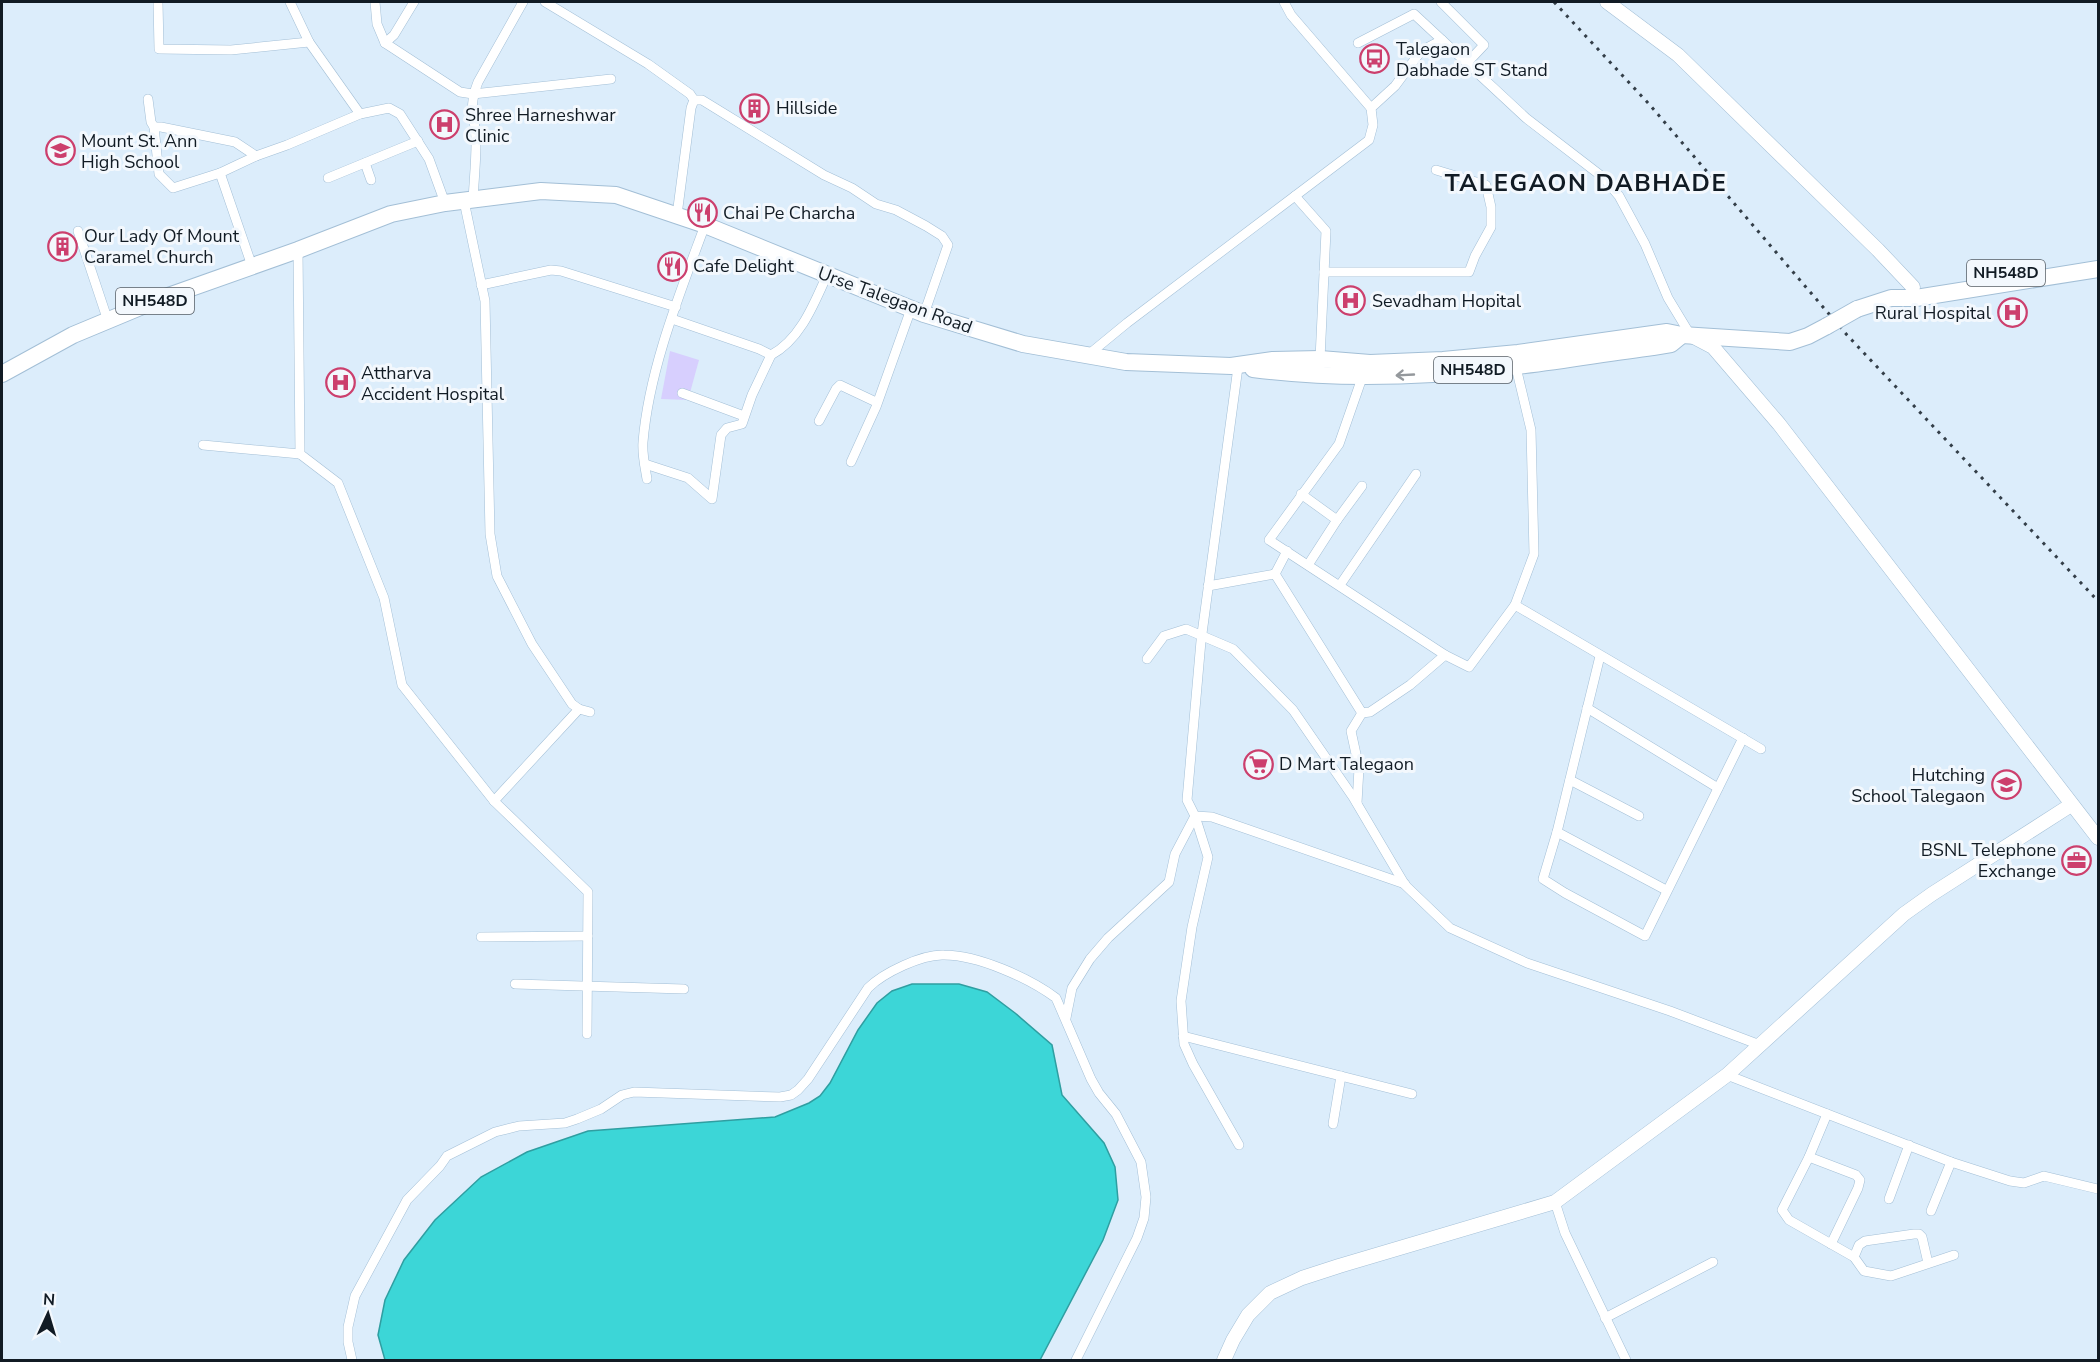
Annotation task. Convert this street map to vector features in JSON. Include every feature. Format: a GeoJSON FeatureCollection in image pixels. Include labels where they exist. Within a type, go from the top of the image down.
{"type":"FeatureCollection","features":[{"type":"Feature","properties":{"kind":"highway","name":"Urse Talegaon Road"},"geometry":{"type":"LineString","coordinates":[[2,374],[64,340],[157,300],[391,214],[445,203],[541,192],[616,195],[705,225],[917,311],[1023,344],[1086,357],[1126,362],[1235,366],[1273,360],[1320,359],[1390,362],[1515,360],[1667,332],[1682,338],[1790,342],[1808,336],[1857,309],[1891,298]]}},
{"type":"Feature","properties":{"kind":"highway","name":"NH548D"},"geometry":{"type":"LineString","coordinates":[[1891,298],[1913,287],[2098,260]]}},
{"type":"Feature","properties":{"kind":"highway","name":"NH548D"},"geometry":{"type":"LineString","coordinates":[[1891,298],[1916,298],[2098,269]]}},
{"type":"Feature","properties":{"kind":"highway","name":"NH548D"},"geometry":{"type":"LineString","coordinates":[[1235,366],[1273,372],[1363,375],[1441,373],[1515,360]]}},
{"type":"Feature","properties":{"kind":"street"},"geometry":{"type":"LineString","coordinates":[[158,2],[159,50],[231,50],[309,42]]}},
{"type":"Feature","properties":{"kind":"street"},"geometry":{"type":"LineString","coordinates":[[290,2],[309,42],[360,114]]}},
{"type":"Feature","properties":{"kind":"street"},"geometry":{"type":"LineString","coordinates":[[375,2],[377,24],[385,43],[460,92],[473,94],[611,79]]}},
{"type":"Feature","properties":{"kind":"street"},"geometry":{"type":"LineString","coordinates":[[385,43],[394,34],[414,2]]}},
{"type":"Feature","properties":{"kind":"street"},"geometry":{"type":"LineString","coordinates":[[523,2],[478,82],[471,105],[476,141],[469,200],[485,301],[490,534],[497,576],[532,644],[572,704],[590,712]]}},
{"type":"Feature","properties":{"kind":"street"},"geometry":{"type":"LineString","coordinates":[[545,2],[648,63],[690,94],[694,100]]}},
{"type":"Feature","properties":{"kind":"street"},"geometry":{"type":"LineString","coordinates":[[1086,357],[1127,323],[1369,140],[1373,125],[1371,108],[1291,15],[1284,2]]}},
{"type":"Feature","properties":{"kind":"street"},"geometry":{"type":"LineString","coordinates":[[1441,2],[1484,45],[1467,63]]}},
{"type":"Feature","properties":{"kind":"street"},"geometry":{"type":"LineString","coordinates":[[1607,2],[1678,55],[1913,287]]}},
{"type":"Feature","properties":{"kind":"street"},"geometry":{"type":"LineString","coordinates":[[1358,43],[1414,14],[1526,118],[1604,178],[1619,196],[1640,235],[1668,298],[1682,338],[1713,347],[1779,424],[2098,838]]}},
{"type":"Feature","properties":{"kind":"street"},"geometry":{"type":"LineString","coordinates":[[1371,108],[1395,86],[1421,51],[1443,40]]}},
{"type":"Feature","properties":{"kind":"street"},"geometry":{"type":"LineString","coordinates":[[148,99],[151,122],[154,127],[159,174],[173,188],[220,173],[360,114],[389,108],[400,114],[429,159],[445,203]]}},
{"type":"Feature","properties":{"kind":"street"},"geometry":{"type":"LineString","coordinates":[[677,215],[694,100]]}},
{"type":"Feature","properties":{"kind":"street"},"geometry":{"type":"LineString","coordinates":[[694,100],[702,100],[876,204],[896,210],[942,237],[948,245],[851,462]]}},
{"type":"Feature","properties":{"kind":"street"},"geometry":{"type":"LineString","coordinates":[[154,127],[235,142],[256,156]]}},
{"type":"Feature","properties":{"kind":"street"},"geometry":{"type":"LineString","coordinates":[[328,178],[418,141]]}},
{"type":"Feature","properties":{"kind":"street"},"geometry":{"type":"LineString","coordinates":[[365,163],[371,180]]}},
{"type":"Feature","properties":{"kind":"street"},"geometry":{"type":"LineString","coordinates":[[1324,272],[1469,272],[1491,227],[1491,207],[1486,185],[1436,170]]}},
{"type":"Feature","properties":{"kind":"street"},"geometry":{"type":"LineString","coordinates":[[220,173],[252,266]]}},
{"type":"Feature","properties":{"kind":"street"},"geometry":{"type":"LineString","coordinates":[[1295,196],[1326,231],[1320,359]]}},
{"type":"Feature","properties":{"kind":"street"},"geometry":{"type":"LineString","coordinates":[[648,478],[643,444],[653,386],[676,307],[705,225]]}},
{"type":"Feature","properties":{"kind":"street"},"geometry":{"type":"LineString","coordinates":[[78,231],[108,321]]}},
{"type":"Feature","properties":{"kind":"street"},"geometry":{"type":"LineString","coordinates":[[298,250],[300,454]]}},
{"type":"Feature","properties":{"kind":"street"},"geometry":{"type":"LineString","coordinates":[[481,285],[550,270],[561,271],[676,307]]}},
{"type":"Feature","properties":{"kind":"street"},"geometry":{"type":"LineString","coordinates":[[645,464],[688,478],[712,499],[721,435],[727,428],[742,424],[752,394],[771,355],[793,337],[811,310],[827,275]]}},
{"type":"Feature","properties":{"kind":"street"},"geometry":{"type":"LineString","coordinates":[[672,320],[771,355]]}},
{"type":"Feature","properties":{"kind":"street"},"geometry":{"type":"LineString","coordinates":[[1363,375],[1339,444],[1269,540],[1445,655],[1469,667],[1515,605],[1534,554],[1531,430],[1515,360]]}},
{"type":"Feature","properties":{"kind":"street"},"geometry":{"type":"LineString","coordinates":[[1235,366],[1202,635],[1187,800],[1195,816],[1208,857],[1192,927],[1181,1001],[1184,1044],[1239,1145]]}},
{"type":"Feature","properties":{"kind":"street"},"geometry":{"type":"LineString","coordinates":[[819,421],[840,385],[876,402]]}},
{"type":"Feature","properties":{"kind":"street"},"geometry":{"type":"LineString","coordinates":[[682,393],[744,416]]}},
{"type":"Feature","properties":{"kind":"street"},"geometry":{"type":"LineString","coordinates":[[203,445],[300,454],[338,483],[384,598],[402,685],[494,801],[588,892],[587,1034]]}},
{"type":"Feature","properties":{"kind":"street"},"geometry":{"type":"LineString","coordinates":[[1340,585],[1416,474]]}},
{"type":"Feature","properties":{"kind":"street"},"geometry":{"type":"LineString","coordinates":[[1308,565],[1362,486]]}},
{"type":"Feature","properties":{"kind":"street"},"geometry":{"type":"LineString","coordinates":[[1301,494],[1337,520]]}},
{"type":"Feature","properties":{"kind":"street"},"geometry":{"type":"LineString","coordinates":[[1275,574],[1287,551]]}},
{"type":"Feature","properties":{"kind":"street"},"geometry":{"type":"LineString","coordinates":[[1208,586],[1275,574]]}},
{"type":"Feature","properties":{"kind":"street"},"geometry":{"type":"LineString","coordinates":[[1275,574],[1362,713]]}},
{"type":"Feature","properties":{"kind":"street"},"geometry":{"type":"LineString","coordinates":[[1515,605],[1761,749]]}},
{"type":"Feature","properties":{"kind":"street"},"geometry":{"type":"LineString","coordinates":[[1147,659],[1164,636],[1186,628],[1233,649],[1293,710],[1357,803],[1406,885],[1450,928],[1527,963],[1670,1011],[1760,1045]]}},
{"type":"Feature","properties":{"kind":"street"},"geometry":{"type":"LineString","coordinates":[[1362,713],[1370,712],[1410,685],[1445,655]]}},
{"type":"Feature","properties":{"kind":"street"},"geometry":{"type":"LineString","coordinates":[[1600,656],[1557,832],[1543,879],[1565,893],[1645,936],[1743,738]]}},
{"type":"Feature","properties":{"kind":"street"},"geometry":{"type":"LineString","coordinates":[[1587,708],[1718,788]]}},
{"type":"Feature","properties":{"kind":"street"},"geometry":{"type":"LineString","coordinates":[[494,801],[579,709]]}},
{"type":"Feature","properties":{"kind":"street"},"geometry":{"type":"LineString","coordinates":[[1357,803],[1359,768],[1351,731],[1362,713]]}},
{"type":"Feature","properties":{"kind":"street"},"geometry":{"type":"LineString","coordinates":[[1570,780],[1639,816]]}},
{"type":"Feature","properties":{"kind":"street"},"geometry":{"type":"LineString","coordinates":[[1224,1360],[1248,1315],[1270,1293],[1278,1289],[1302,1278],[1339,1266],[1555,1202],[1727,1076],[1904,914],[2071,805]]}},
{"type":"Feature","properties":{"kind":"street"},"geometry":{"type":"LineString","coordinates":[[1195,816],[1212,817],[1406,885]]}},
{"type":"Feature","properties":{"kind":"street"},"geometry":{"type":"LineString","coordinates":[[1066,1020],[1072,988],[1090,959],[1108,938],[1169,882],[1175,854],[1195,816]]}},
{"type":"Feature","properties":{"kind":"street"},"geometry":{"type":"LineString","coordinates":[[1557,832],[1666,890]]}},
{"type":"Feature","properties":{"kind":"street"},"geometry":{"type":"LineString","coordinates":[[481,937],[588,936]]}},
{"type":"Feature","properties":{"kind":"street"},"geometry":{"type":"LineString","coordinates":[[352,1360],[348,1342],[348,1327],[355,1296],[407,1200],[447,1156],[495,1132],[519,1126],[565,1123],[601,1109],[622,1095],[634,1092],[762,1097],[791,1095],[808,1079],[868,988],[875,981],[889,972],[941,954],[975,960],[1013,974],[1056,998],[1091,1079],[1116,1114],[1138,1154],[1145,1182],[1144,1218],[1137,1238],[1076,1360]]}},
{"type":"Feature","properties":{"kind":"street"},"geometry":{"type":"LineString","coordinates":[[515,984],[684,989]]}},
{"type":"Feature","properties":{"kind":"street"},"geometry":{"type":"LineString","coordinates":[[1183,1036],[1412,1094]]}},
{"type":"Feature","properties":{"kind":"street"},"geometry":{"type":"LineString","coordinates":[[1333,1125],[1341,1076]]}},
{"type":"Feature","properties":{"kind":"street"},"geometry":{"type":"LineString","coordinates":[[1727,1076],[2010,1181],[2024,1183],[2044,1176],[2098,1189]]}},
{"type":"Feature","properties":{"kind":"street"},"geometry":{"type":"LineString","coordinates":[[1827,1114],[1809,1157],[1782,1210],[1789,1220],[1854,1257],[1864,1271],[1891,1276],[1954,1255]]}},
{"type":"Feature","properties":{"kind":"street"},"geometry":{"type":"LineString","coordinates":[[1889,1199],[1909,1145]]}},
{"type":"Feature","properties":{"kind":"street"},"geometry":{"type":"LineString","coordinates":[[1809,1157],[1856,1175],[1860,1180],[1831,1244]]}},
{"type":"Feature","properties":{"kind":"street"},"geometry":{"type":"LineString","coordinates":[[1932,1211],[1951,1161]]}},
{"type":"Feature","properties":{"kind":"street"},"geometry":{"type":"LineString","coordinates":[[1555,1202],[1565,1233],[1626,1360]]}},
{"type":"Feature","properties":{"kind":"street"},"geometry":{"type":"LineString","coordinates":[[1854,1257],[1858,1245],[1865,1241],[1919,1234],[1922,1237],[1928,1263]]}},
{"type":"Feature","properties":{"kind":"street"},"geometry":{"type":"LineString","coordinates":[[1605,1318],[1713,1262]]}},
{"type":"Feature","properties":{"kind":"shaded area"},"geometry":{"type":"Polygon","coordinates":[[[670,351],[699,360],[688,400],[661,399],[670,351]]]}},
{"type":"Feature","properties":{"kind":"water"},"geometry":{"type":"Polygon","coordinates":[[[912,984],[959,984],[987,992],[1052,1045],[1062,1095],[1104,1143],[1115,1167],[1118,1200],[1103,1240],[1040,1360],[385,1360],[378,1335],[385,1300],[404,1260],[435,1220],[481,1177],[527,1152],[588,1131],[775,1117],[809,1103],[820,1096],[830,1083],[858,1030],[877,1003],[892,991],[912,984]]]}},
{"type":"Feature","properties":{"kind":"railway"},"geometry":{"type":"LineString","coordinates":[[1554,2],[1649,104],[1847,335],[2098,601]]}},
{"type":"Feature","properties":{"kind":"place","name":"Talegaon Dabhade ST Stand"},"geometry":{"type":"Point","coordinates":[1375,59]}},
{"type":"Feature","properties":{"kind":"place","name":"Hillside"},"geometry":{"type":"Point","coordinates":[755,108]}},
{"type":"Feature","properties":{"kind":"place","name":"Shree Harneshwar Clinic"},"geometry":{"type":"Point","coordinates":[444,125]}},
{"type":"Feature","properties":{"kind":"place","name":"Mount St. Ann High School"},"geometry":{"type":"Point","coordinates":[60,151]}},
{"type":"Feature","properties":{"kind":"place","name":"Chai Pe Charcha"},"geometry":{"type":"Point","coordinates":[702,213]}},
{"type":"Feature","properties":{"kind":"place","name":"Our Lady Of Mount Caramel Church"},"geometry":{"type":"Point","coordinates":[63,246]}},
{"type":"Feature","properties":{"kind":"place","name":"Cafe Delight"},"geometry":{"type":"Point","coordinates":[672,266]}},
{"type":"Feature","properties":{"kind":"place","name":"Sevadham Hopital"},"geometry":{"type":"Point","coordinates":[1351,301]}},
{"type":"Feature","properties":{"kind":"place","name":"Rural Hospital"},"geometry":{"type":"Point","coordinates":[2012,313]}},
{"type":"Feature","properties":{"kind":"place","name":"Attharva Accident Hospital"},"geometry":{"type":"Point","coordinates":[340,383]}},
{"type":"Feature","properties":{"kind":"place","name":"D Mart Talegaon"},"geometry":{"type":"Point","coordinates":[1258,764]}},
{"type":"Feature","properties":{"kind":"place","name":"Hutching School Talegaon"},"geometry":{"type":"Point","coordinates":[2006,785]}},
{"type":"Feature","properties":{"kind":"place","name":"BSNL Telephone Exchange"},"geometry":{"type":"Point","coordinates":[2077,860]}},
{"type":"Feature","properties":{"kind":"district","name":"TALEGAON DABHADE"},"geometry":{"type":"Point","coordinates":[1586,183]}}]}
